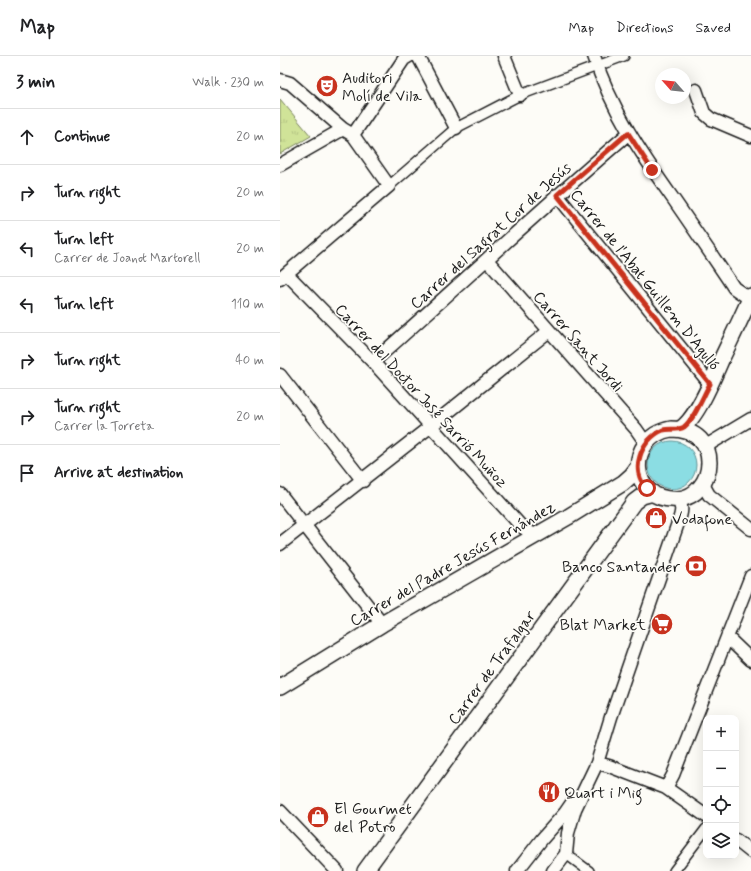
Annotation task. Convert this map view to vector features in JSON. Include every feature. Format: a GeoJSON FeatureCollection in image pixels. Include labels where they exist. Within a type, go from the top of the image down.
{"type":"FeatureCollection","features":[{"type":"Feature","properties":{"kind":"street"},"geometry":{"type":"LineString","coordinates":[[280,165],[348,132],[404,59],[409,56]]}},
{"type":"Feature","properties":{"kind":"street"},"geometry":{"type":"LineString","coordinates":[[418,56],[456,128]]}},
{"type":"Feature","properties":{"kind":"street"},"geometry":{"type":"LineString","coordinates":[[504,56],[520,95]]}},
{"type":"Feature","properties":{"kind":"street"},"geometry":{"type":"LineString","coordinates":[[284,277],[456,128],[520,95],[596,61],[624,56]]}},
{"type":"Feature","properties":{"kind":"street"},"geometry":{"type":"LineString","coordinates":[[596,61],[628,133],[652,170],[734,288],[750,297],[710,384],[689,421],[680,429]]}},
{"type":"Feature","properties":{"kind":"street"},"geometry":{"type":"LineString","coordinates":[[285,82],[348,132],[389,186]]}},
{"type":"Feature","properties":{"kind":"street"},"geometry":{"type":"LineString","coordinates":[[696,90],[704,113],[711,119],[751,136]]}},
{"type":"Feature","properties":{"kind":"street","name":"Carrer del Sagrat Cor de Jesús"},"geometry":{"type":"LineString","coordinates":[[373,362],[557,195],[628,133]]}},
{"type":"Feature","properties":{"kind":"street","name":"Carrer de l'Abat Guillem D'Agulló"},"geometry":{"type":"LineString","coordinates":[[557,195],[710,384]]}},
{"type":"Feature","properties":{"kind":"street","name":"Carrer Sant Jordi"},"geometry":{"type":"LineString","coordinates":[[487,260],[636,430],[643,439],[644,445]]}},
{"type":"Feature","properties":{"kind":"street","name":"Carrer del Doctor José Sarrió Muñoz"},"geometry":{"type":"LineString","coordinates":[[284,277],[373,362],[521,526],[535,536]]}},
{"type":"Feature","properties":{"kind":"street"},"geometry":{"type":"LineString","coordinates":[[280,544],[432,426],[549,331]]}},
{"type":"Feature","properties":{"kind":"street"},"geometry":{"type":"LineString","coordinates":[[280,375],[362,481]]}},
{"type":"Feature","properties":{"kind":"street"},"geometry":{"type":"LineString","coordinates":[[702,442],[694,434],[680,429],[663,430],[655,434],[644,445],[639,460],[638,467],[642,484],[660,497],[677,499],[693,494],[700,488],[704,482],[709,460],[702,442],[697,422],[710,384]]}},
{"type":"Feature","properties":{"kind":"street"},"geometry":{"type":"LineString","coordinates":[[702,442],[751,419]]}},
{"type":"Feature","properties":{"kind":"street","name":"Carrer del Padre Jesús Fernández"},"geometry":{"type":"LineString","coordinates":[[280,687],[382,624],[535,536],[623,482],[632,475],[638,467]]}},
{"type":"Feature","properties":{"kind":"street"},"geometry":{"type":"LineString","coordinates":[[704,482],[705,488],[709,495],[751,529]]}},
{"type":"Feature","properties":{"kind":"street","name":"Carrer de Trafalgar"},"geometry":{"type":"LineString","coordinates":[[365,871],[628,511],[638,499],[648,493],[653,493]]}},
{"type":"Feature","properties":{"kind":"street"},"geometry":{"type":"LineString","coordinates":[[280,494],[382,624]]}},
{"type":"Feature","properties":{"kind":"street"},"geometry":{"type":"LineString","coordinates":[[553,871],[566,854],[568,834],[575,809],[597,764],[611,717],[682,511],[680,503],[677,499]]}},
{"type":"Feature","properties":{"kind":"street"},"geometry":{"type":"LineString","coordinates":[[666,788],[673,775],[751,576]]}},
{"type":"Feature","properties":{"kind":"street"},"geometry":{"type":"LineString","coordinates":[[727,637],[751,660]]}},
{"type":"Feature","properties":{"kind":"street"},"geometry":{"type":"LineString","coordinates":[[597,764],[610,766],[666,788],[703,814]]}},
{"type":"Feature","properties":{"kind":"street"},"geometry":{"type":"LineString","coordinates":[[517,871],[565,813],[597,764]]}},
{"type":"Feature","properties":{"kind":"street"},"geometry":{"type":"LineString","coordinates":[[280,811],[337,871]]}},
{"type":"Feature","properties":{"kind":"street"},"geometry":{"type":"LineString","coordinates":[[674,871],[703,833]]}},
{"type":"Feature","properties":{"kind":"street"},"geometry":{"type":"LineString","coordinates":[[739,842],[751,852]]}},
{"type":"Feature","properties":{"kind":"street"},"geometry":{"type":"LineString","coordinates":[[566,854],[589,871]]}},
{"type":"Feature","properties":{"kind":"green space"},"geometry":{"type":"Polygon","coordinates":[[[280,99],[311,136],[280,154],[280,99]]]}},
{"type":"Feature","properties":{"kind":"water"},"geometry":{"type":"Polygon","coordinates":[[[672,441],[681,443],[689,448],[694,456],[696,465],[694,474],[689,482],[681,487],[672,489],[663,487],[655,482],[650,474],[648,465],[650,456],[655,448],[663,443],[672,441]]]}},
{"type":"Feature","properties":{"kind":"place","name":"Auditori Molí de Vila"},"geometry":{"type":"Point","coordinates":[327,86]}},
{"type":"Feature","properties":{"kind":"place","name":"Vodafone"},"geometry":{"type":"Point","coordinates":[656,518]}},
{"type":"Feature","properties":{"kind":"place","name":"Banco Santander"},"geometry":{"type":"Point","coordinates":[696,566]}},
{"type":"Feature","properties":{"kind":"place","name":"Blat Market"},"geometry":{"type":"Point","coordinates":[662,624]}},
{"type":"Feature","properties":{"kind":"place","name":"Quart i Mig"},"geometry":{"type":"Point","coordinates":[549,792]}},
{"type":"Feature","properties":{"kind":"place","name":"El Gourmet del Potro"},"geometry":{"type":"Point","coordinates":[318,817]}},
{"type":"Feature","properties":{"kind":"route"},"geometry":{"type":"LineString","coordinates":[[647,488],[642,484],[638,467],[644,445],[655,434],[663,430],[671,428],[680,429],[684,426],[689,421],[710,384],[557,195],[628,133],[652,170]]}}]}
